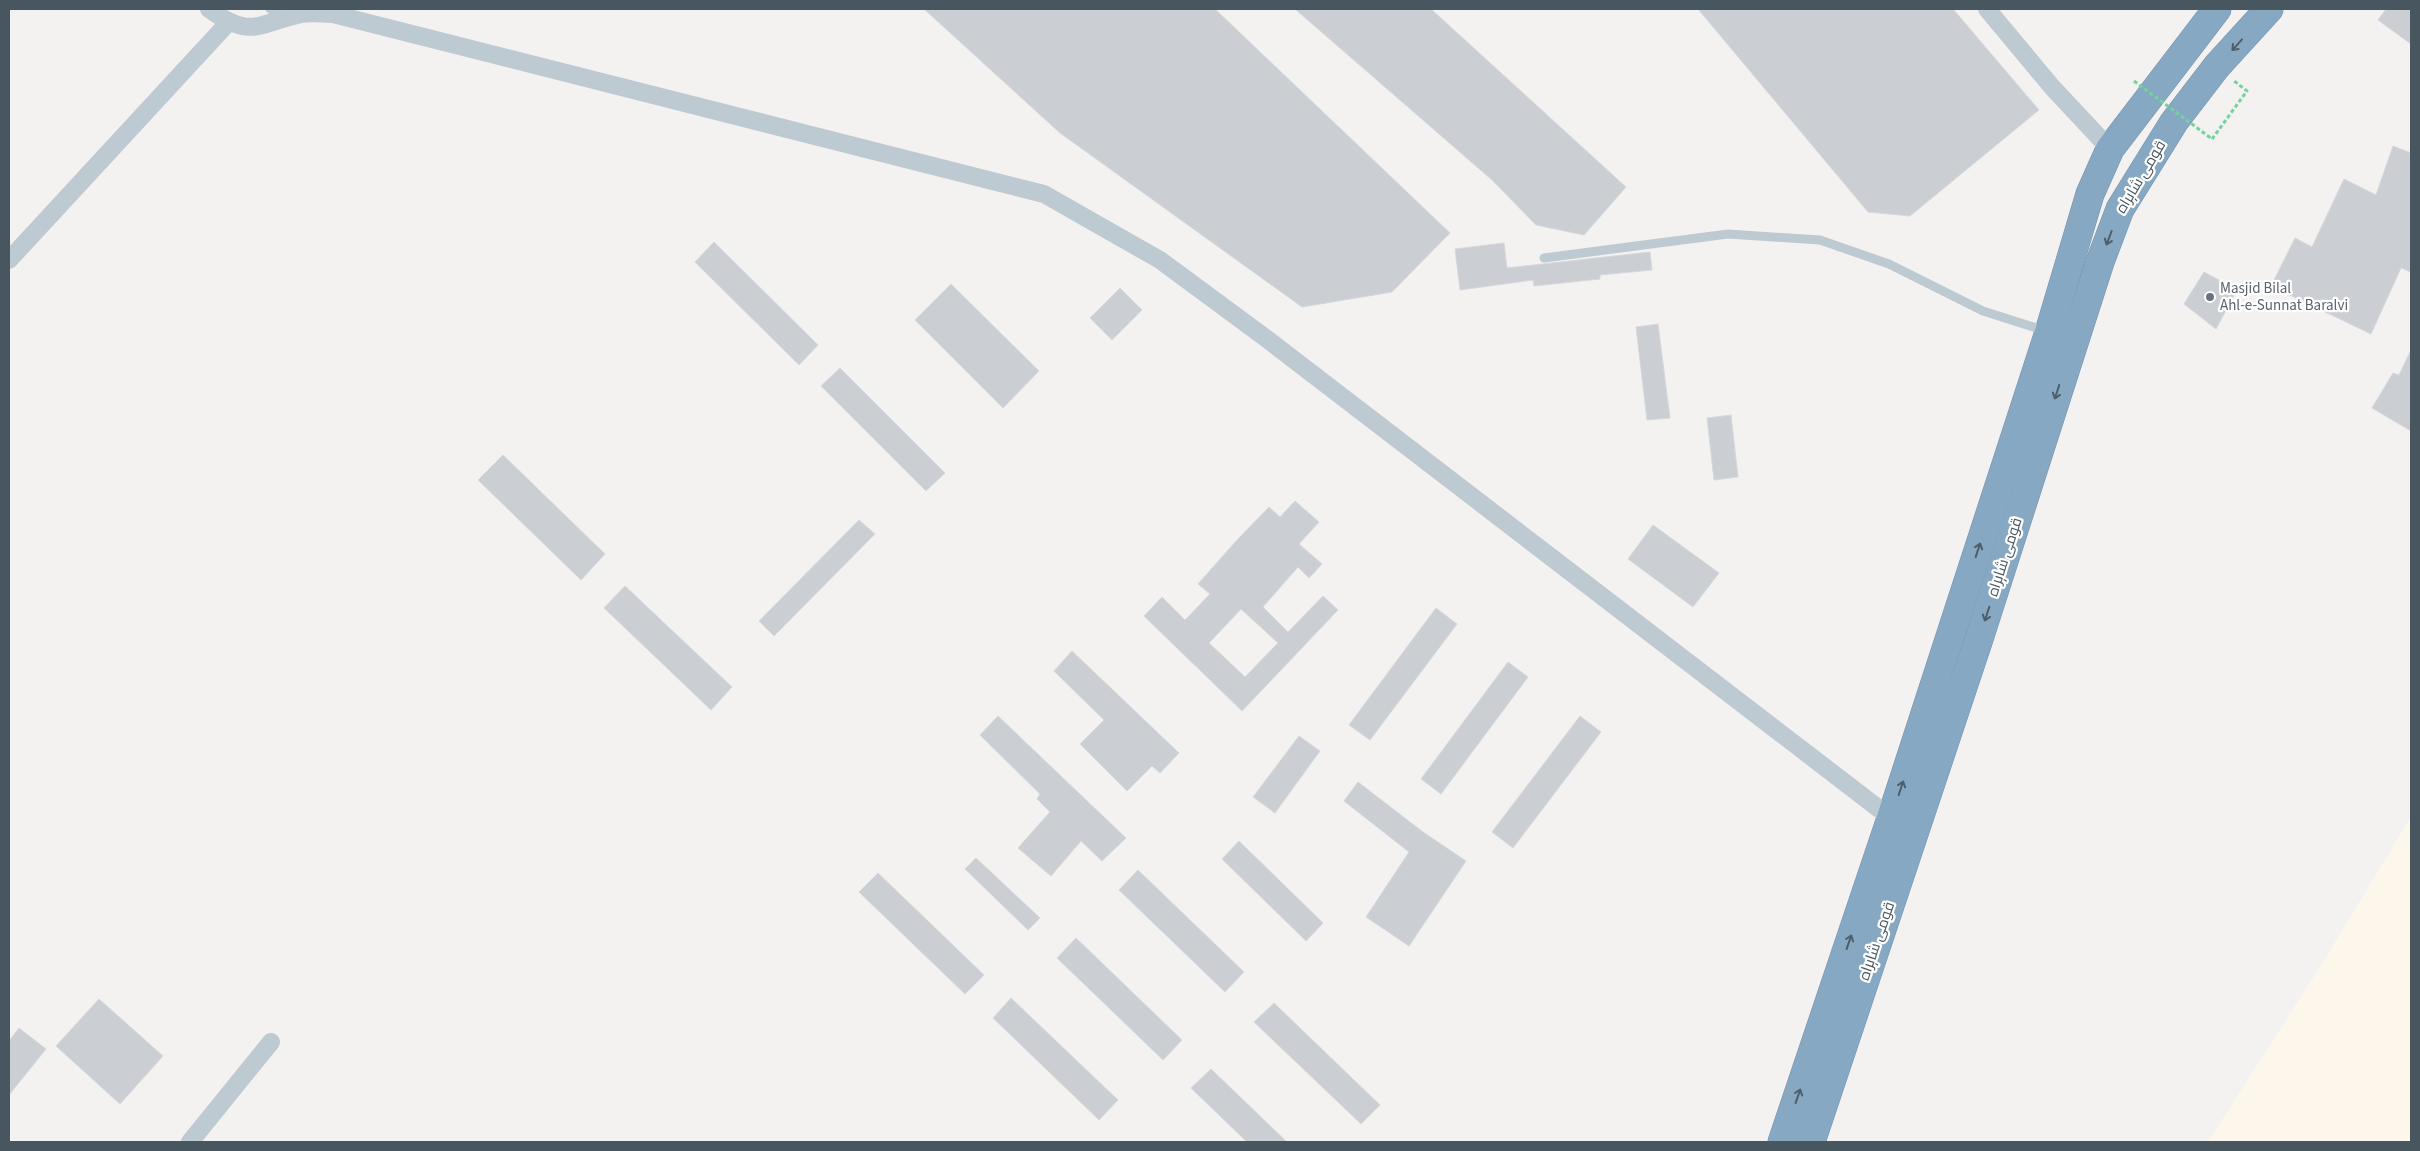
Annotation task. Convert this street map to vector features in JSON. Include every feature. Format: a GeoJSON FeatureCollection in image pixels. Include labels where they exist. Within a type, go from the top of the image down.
{"type":"FeatureCollection","features":[{"type":"Feature","properties":{"kind":"highway","name":"قومی شاہراہ"},"geometry":{"type":"LineString","coordinates":[[1782,1142],[1891,818],[2049,332],[2090,194],[2110,149],[2217,9]]}},
{"type":"Feature","properties":{"kind":"highway","name":"قومی شاہراہ"},"geometry":{"type":"LineString","coordinates":[[1811,1142],[1981,632],[2088,300],[2120,209],[2174,122],[2217,66],[2269,9]]}},
{"type":"Feature","properties":{"kind":"street"},"geometry":{"type":"LineString","coordinates":[[209,9],[228,23],[242,27],[270,24],[304,14],[333,14],[1044,194],[1160,260],[1252,328],[1891,818]]}},
{"type":"Feature","properties":{"kind":"street"},"geometry":{"type":"LineString","coordinates":[[1987,9],[2052,87],[2110,149]]}},
{"type":"Feature","properties":{"kind":"street"},"geometry":{"type":"LineString","coordinates":[[9,260],[228,23]]}},
{"type":"Feature","properties":{"kind":"street"},"geometry":{"type":"LineString","coordinates":[[190,1142],[272,1042]]}},
{"type":"Feature","properties":{"kind":"lane"},"geometry":{"type":"LineString","coordinates":[[270,9],[285,20]]}},
{"type":"Feature","properties":{"kind":"lane"},"geometry":{"type":"LineString","coordinates":[[1544,258],[1728,234],[1820,240],[1890,264],[1983,311],[2049,332]]}},
{"type":"Feature","properties":{"kind":"path"},"geometry":{"type":"LineString","coordinates":[[2134,81],[2212,139],[2247,91]]}},
{"type":"Feature","properties":{"kind":"shaded area"},"geometry":{"type":"Polygon","coordinates":[[[2411,817],[2411,1142],[2208,1142],[2320,967],[2411,817]]]}},
{"type":"Feature","properties":{"kind":"building"},"geometry":{"type":"Polygon","coordinates":[[[924,9],[1215,9],[1450,233],[1392,292],[1302,307],[1060,133],[924,9]]]}},
{"type":"Feature","properties":{"kind":"building"},"geometry":{"type":"Polygon","coordinates":[[[1295,9],[1431,9],[1626,187],[1584,235],[1536,225],[1492,180],[1295,9]]]}},
{"type":"Feature","properties":{"kind":"building"},"geometry":{"type":"Polygon","coordinates":[[[1698,9],[1953,9],[2039,110],[1910,216],[1868,212],[1698,9]]]}},
{"type":"Feature","properties":{"kind":"building"},"geometry":{"type":"Polygon","coordinates":[[[2386,9],[2411,9],[2411,44],[2378,20],[2386,9]]]}},
{"type":"Feature","properties":{"kind":"building"},"geometry":{"type":"Polygon","coordinates":[[[2393,146],[2411,153],[2411,272],[2401,268],[2371,334],[2271,286],[2295,238],[2312,247],[2344,179],[2376,195],[2393,146]]]}},
{"type":"Feature","properties":{"kind":"building"},"geometry":{"type":"Polygon","coordinates":[[[714,242],[818,345],[799,365],[695,262],[714,242]]]}},
{"type":"Feature","properties":{"kind":"building"},"geometry":{"type":"Polygon","coordinates":[[[1504,243],[1507,268],[1650,252],[1652,270],[1600,275],[1600,279],[1534,286],[1533,280],[1460,290],[1455,249],[1504,243]]]}},
{"type":"Feature","properties":{"kind":"building","name":"Masjid Bilal Ahl-e-Sunnat Baralvi"},"geometry":{"type":"Polygon","coordinates":[[[2204,272],[2237,290],[2216,329],[2184,304],[2204,272]]]}},
{"type":"Feature","properties":{"kind":"building"},"geometry":{"type":"Polygon","coordinates":[[[951,284],[1039,371],[1003,408],[915,320],[951,284]]]}},
{"type":"Feature","properties":{"kind":"building"},"geometry":{"type":"Polygon","coordinates":[[[1120,288],[1142,310],[1112,340],[1090,318],[1120,288]]]}},
{"type":"Feature","properties":{"kind":"building"},"geometry":{"type":"Polygon","coordinates":[[[1658,324],[1670,418],[1647,420],[1636,327],[1658,324]]]}},
{"type":"Feature","properties":{"kind":"building"},"geometry":{"type":"Polygon","coordinates":[[[2411,350],[2411,431],[2372,408],[2393,373],[2399,375],[2411,350]]]}},
{"type":"Feature","properties":{"kind":"building"},"geometry":{"type":"Polygon","coordinates":[[[840,368],[945,473],[926,491],[821,386],[840,368]]]}},
{"type":"Feature","properties":{"kind":"building"},"geometry":{"type":"Polygon","coordinates":[[[1731,415],[1738,477],[1714,480],[1707,418],[1731,415]]]}},
{"type":"Feature","properties":{"kind":"building"},"geometry":{"type":"Polygon","coordinates":[[[503,455],[605,554],[581,580],[478,480],[503,455]]]}},
{"type":"Feature","properties":{"kind":"building"},"geometry":{"type":"Polygon","coordinates":[[[1295,501],[1319,522],[1299,544],[1322,564],[1309,578],[1298,567],[1263,607],[1288,632],[1323,596],[1338,610],[1242,711],[1144,616],[1162,597],[1185,620],[1210,594],[1198,584],[1237,540],[1269,507],[1280,517],[1295,501]],[[1241,609],[1209,643],[1245,677],[1278,643],[1241,609]]]}},
{"type":"Feature","properties":{"kind":"building"},"geometry":{"type":"Polygon","coordinates":[[[859,520],[875,534],[774,636],[759,621],[859,520]]]}},
{"type":"Feature","properties":{"kind":"building"},"geometry":{"type":"Polygon","coordinates":[[[1653,525],[1719,573],[1693,607],[1628,559],[1653,525]]]}},
{"type":"Feature","properties":{"kind":"building"},"geometry":{"type":"Polygon","coordinates":[[[625,586],[732,687],[711,710],[604,608],[625,586]]]}},
{"type":"Feature","properties":{"kind":"building"},"geometry":{"type":"Polygon","coordinates":[[[1436,608],[1457,624],[1370,740],[1349,725],[1436,608]]]}},
{"type":"Feature","properties":{"kind":"building"},"geometry":{"type":"Polygon","coordinates":[[[1072,651],[1179,753],[1160,773],[1152,766],[1127,791],[1080,744],[1104,720],[1054,671],[1072,651]]]}},
{"type":"Feature","properties":{"kind":"building"},"geometry":{"type":"Polygon","coordinates":[[[1508,662],[1528,677],[1441,794],[1421,779],[1508,662]]]}},
{"type":"Feature","properties":{"kind":"building"},"geometry":{"type":"Polygon","coordinates":[[[998,716],[1126,838],[1102,861],[1081,841],[1051,876],[1018,848],[1050,812],[1037,799],[1040,794],[980,735],[998,716]]]}},
{"type":"Feature","properties":{"kind":"building"},"geometry":{"type":"Polygon","coordinates":[[[1580,716],[1601,732],[1513,848],[1492,832],[1580,716]]]}},
{"type":"Feature","properties":{"kind":"building"},"geometry":{"type":"Polygon","coordinates":[[[1299,736],[1320,751],[1275,813],[1253,797],[1299,736]]]}},
{"type":"Feature","properties":{"kind":"building"},"geometry":{"type":"Polygon","coordinates":[[[1358,782],[1423,832],[1466,861],[1409,946],[1366,917],[1409,852],[1344,801],[1358,782]]]}},
{"type":"Feature","properties":{"kind":"building"},"geometry":{"type":"Polygon","coordinates":[[[1239,841],[1323,923],[1306,941],[1222,859],[1239,841]]]}},
{"type":"Feature","properties":{"kind":"building"},"geometry":{"type":"Polygon","coordinates":[[[976,858],[1040,918],[1028,930],[965,869],[976,858]]]}},
{"type":"Feature","properties":{"kind":"building"},"geometry":{"type":"Polygon","coordinates":[[[1138,870],[1244,972],[1225,992],[1119,890],[1138,870]]]}},
{"type":"Feature","properties":{"kind":"building"},"geometry":{"type":"Polygon","coordinates":[[[878,873],[984,975],[965,994],[859,892],[878,873]]]}},
{"type":"Feature","properties":{"kind":"building"},"geometry":{"type":"Polygon","coordinates":[[[1076,938],[1182,1040],[1163,1060],[1057,958],[1076,938]]]}},
{"type":"Feature","properties":{"kind":"building"},"geometry":{"type":"Polygon","coordinates":[[[1011,998],[1118,1100],[1099,1120],[993,1018],[1011,998]]]}},
{"type":"Feature","properties":{"kind":"building"},"geometry":{"type":"Polygon","coordinates":[[[99,999],[163,1056],[120,1104],[56,1046],[99,999]]]}},
{"type":"Feature","properties":{"kind":"building"},"geometry":{"type":"Polygon","coordinates":[[[1274,1003],[1380,1105],[1361,1124],[1254,1022],[1274,1003]]]}},
{"type":"Feature","properties":{"kind":"building"},"geometry":{"type":"Polygon","coordinates":[[[19,1028],[46,1049],[9,1095],[9,1041],[19,1028]]]}},
{"type":"Feature","properties":{"kind":"building"},"geometry":{"type":"Polygon","coordinates":[[[1211,1069],[1287,1142],[1247,1142],[1191,1088],[1211,1069]]]}},
{"type":"Feature","properties":{"kind":"place","name":"Masjid Bilal Ahl-e-Sunnat Baralvi"},"geometry":{"type":"Point","coordinates":[2210,297]}}]}
